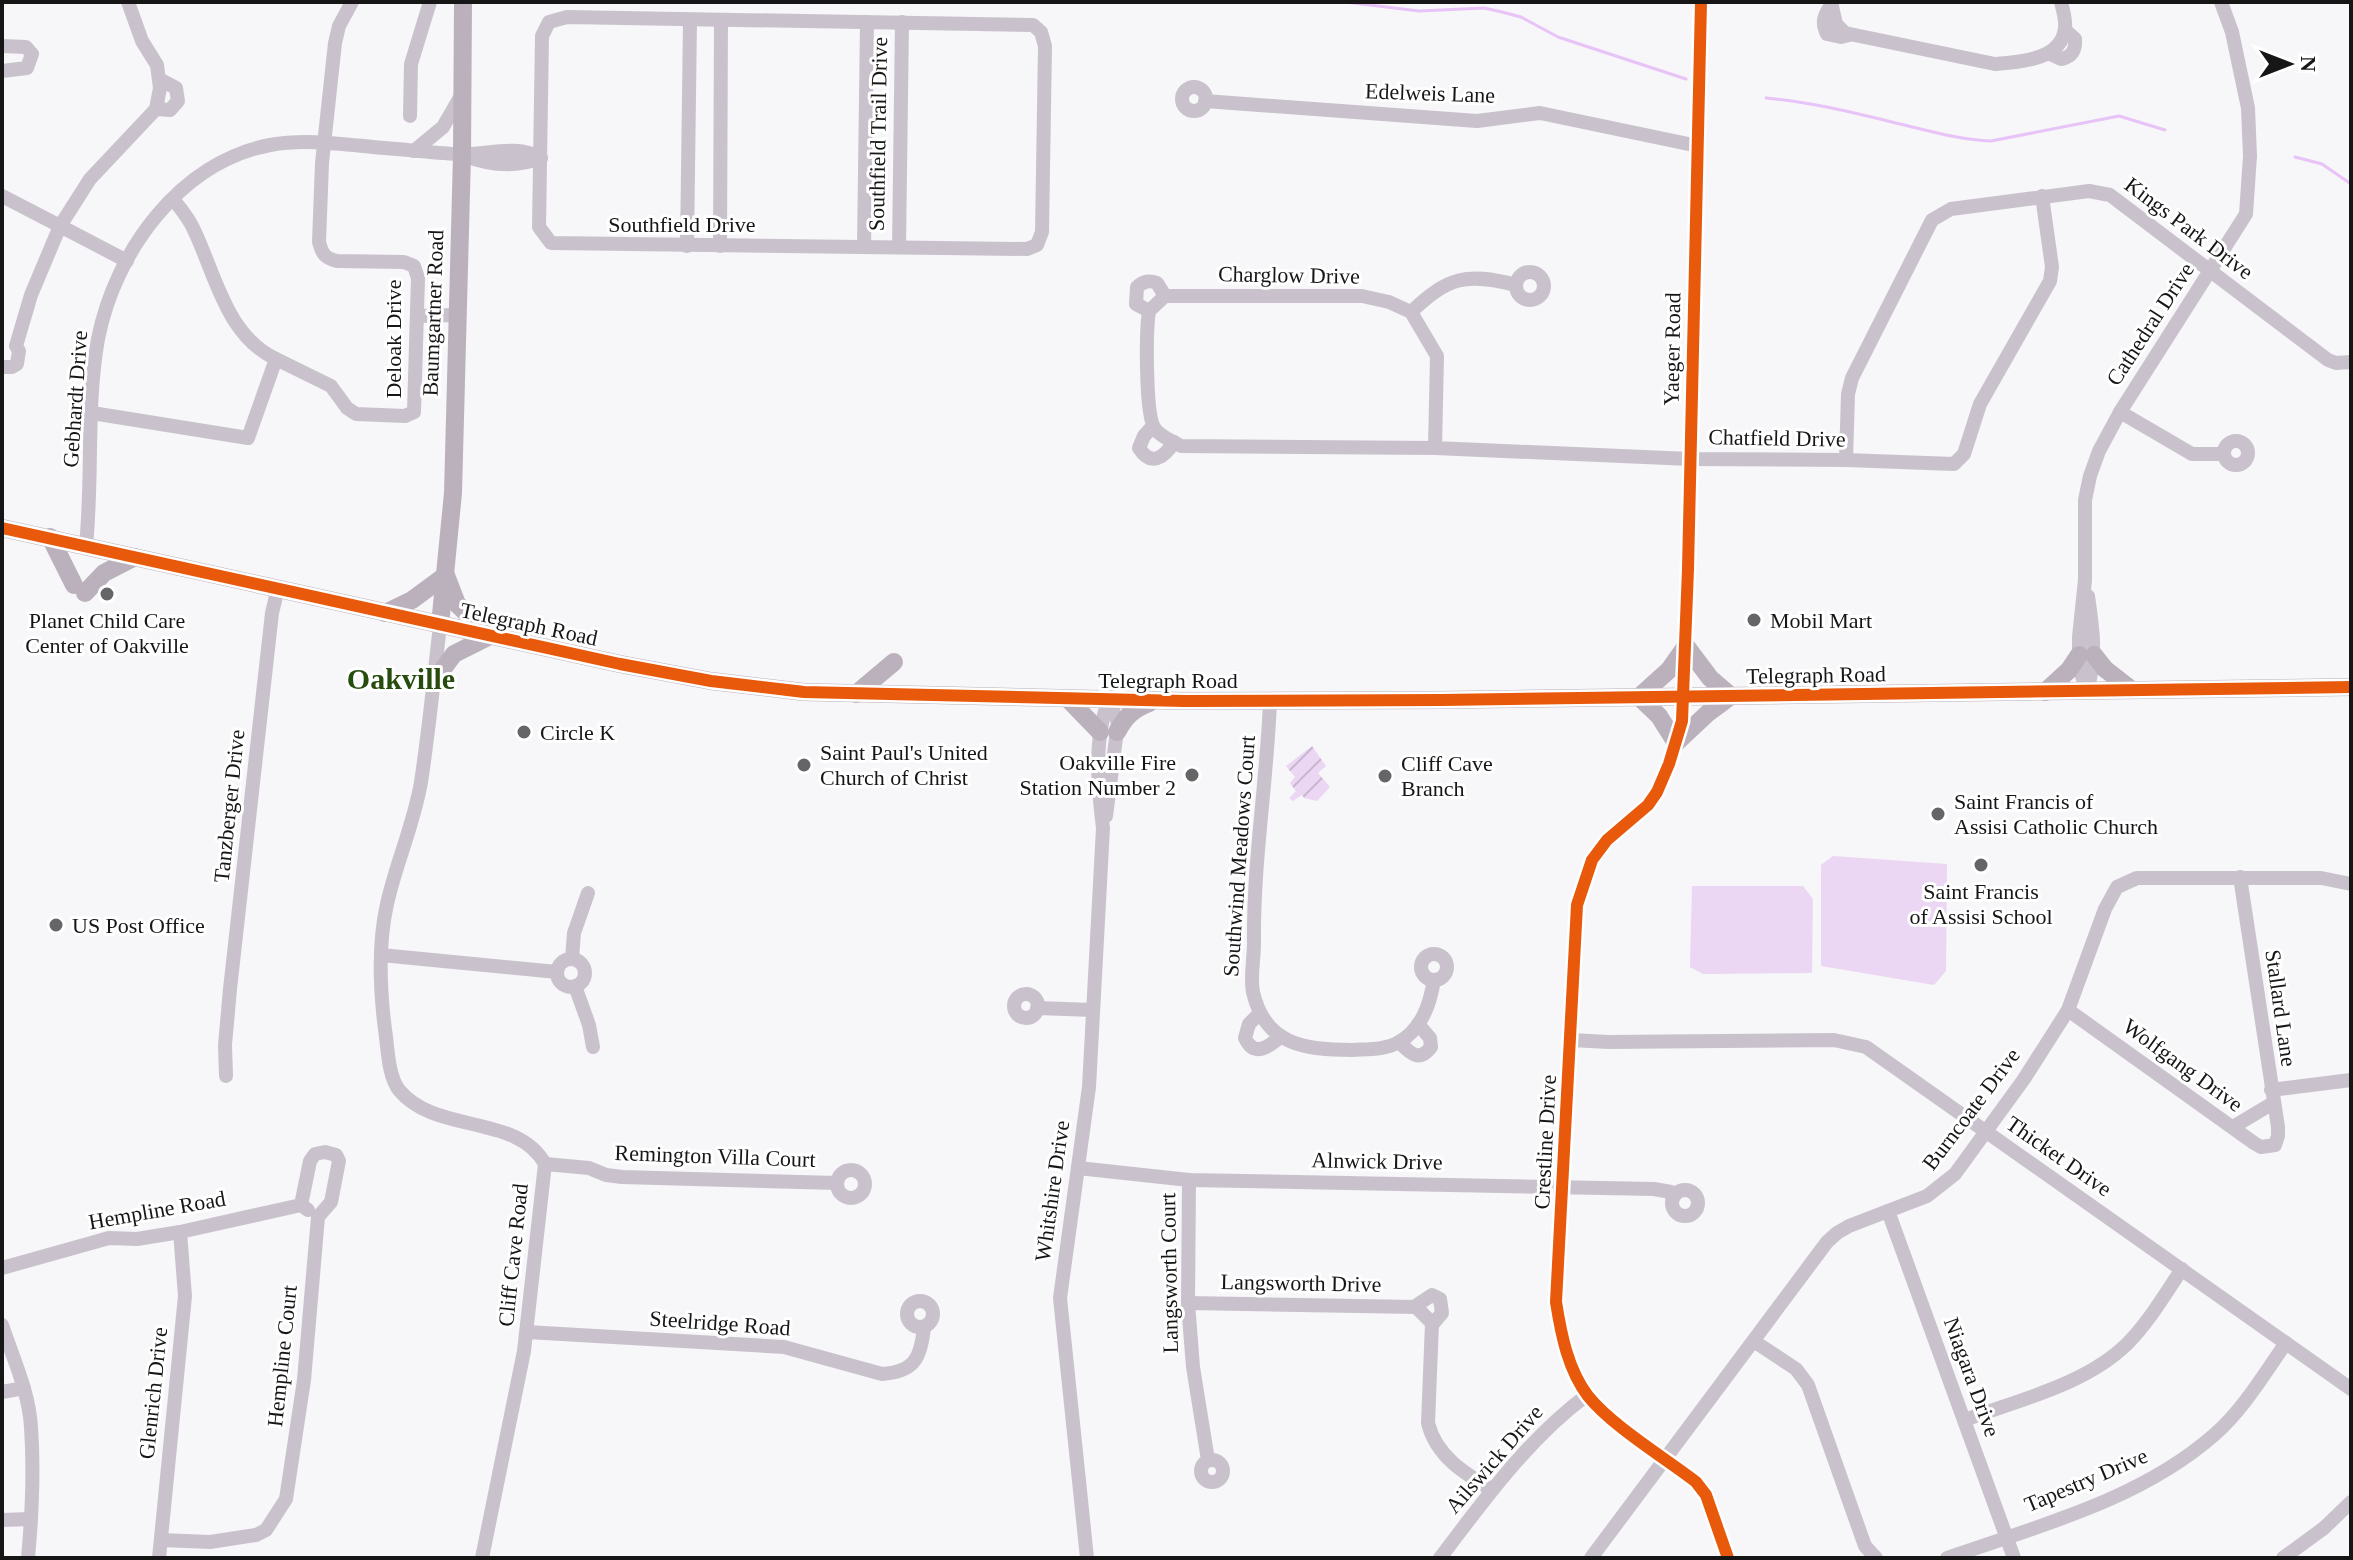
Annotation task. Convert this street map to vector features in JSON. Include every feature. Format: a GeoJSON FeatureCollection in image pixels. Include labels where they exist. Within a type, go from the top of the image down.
{"type":"FeatureCollection","features":[{"type":"Feature","properties":{"kind":"main road","name":"Baumgartner Road"},"geometry":{"type":"LineString","coordinates":[[440,625],[453,493],[463,2]]}},
{"type":"Feature","properties":{"kind":"main road","name":"Telegraph Road"},"geometry":{"type":"LineString","coordinates":[[2,528],[681,676],[804,692],[1270,701],[2351,687]]}},
{"type":"Feature","properties":{"kind":"main road"},"geometry":{"type":"LineString","coordinates":[[50,537],[80,589],[135,557]]}},
{"type":"Feature","properties":{"kind":"main road"},"geometry":{"type":"LineString","coordinates":[[385,613],[412,600],[446,575],[457,604],[490,636],[454,654],[434,681]]}},
{"type":"Feature","properties":{"kind":"main road"},"geometry":{"type":"LineString","coordinates":[[1686,646],[1710,678],[1731,696],[1676,743],[1659,716],[1639,697],[1669,670],[1686,646]]}},
{"type":"Feature","properties":{"kind":"main road"},"geometry":{"type":"LineString","coordinates":[[2045,692],[2086,655],[2132,690]]}},
{"type":"Feature","properties":{"kind":"main road"},"geometry":{"type":"LineString","coordinates":[[856,694],[894,662]]}},
{"type":"Feature","properties":{"kind":"main road"},"geometry":{"type":"LineString","coordinates":[[1068,699],[1109,732],[1135,709],[1155,701]]}},
{"type":"Feature","properties":{"kind":"street"},"geometry":{"type":"LineString","coordinates":[[2,367],[17,364],[19,351],[9,345],[60,226],[90,179],[156,109],[160,88],[157,65],[142,41],[128,2]]}},
{"type":"Feature","properties":{"kind":"street"},"geometry":{"type":"LineString","coordinates":[[331,2],[349,5]]}},
{"type":"Feature","properties":{"kind":"street"},"geometry":{"type":"LineString","coordinates":[[410,116],[411,64],[430,2]]}},
{"type":"Feature","properties":{"kind":"street","name":"Yaeger Road"},"geometry":{"type":"LineString","coordinates":[[1684,696],[1701,2]]}},
{"type":"Feature","properties":{"kind":"street"},"geometry":{"type":"LineString","coordinates":[[1832,3],[1823,25],[1827,34],[1849,35],[1995,64],[2014,63],[2050,54],[2060,43],[2065,30],[2061,2]]}},
{"type":"Feature","properties":{"kind":"street","name":"Cathedral Drive"},"geometry":{"type":"LineString","coordinates":[[2087,691],[2079,667],[2093,636],[2085,580],[2084,528],[2087,488],[2099,451],[2120,412],[2243,221],[2249,196],[2248,108],[2232,32],[2221,2]]}},
{"type":"Feature","properties":{"kind":"street"},"geometry":{"type":"LineString","coordinates":[[1832,3],[1836,24],[1849,35]]}},
{"type":"Feature","properties":{"kind":"street","name":"Deloak Drive"},"geometry":{"type":"LineString","coordinates":[[276,359],[331,386],[347,408],[356,414],[410,415],[416,409],[418,278],[414,266],[404,262],[328,259],[321,252],[319,242],[335,43],[349,5]]}},
{"type":"Feature","properties":{"kind":"street","name":"Southfield Drive"},"geometry":{"type":"LineString","coordinates":[[567,17],[690,20],[1033,25],[1041,32],[1045,46],[1042,232],[1037,245],[1027,249],[551,243],[539,227],[542,36],[549,22],[567,17]]}},
{"type":"Feature","properties":{"kind":"street"},"geometry":{"type":"LineString","coordinates":[[687,246],[690,20]]}},
{"type":"Feature","properties":{"kind":"street"},"geometry":{"type":"LineString","coordinates":[[720,246],[721,20]]}},
{"type":"Feature","properties":{"kind":"street","name":"Southfield Trail Drive"},"geometry":{"type":"LineString","coordinates":[[864,247],[867,22]]}},
{"type":"Feature","properties":{"kind":"street","name":"Southfield Trail Drive"},"geometry":{"type":"LineString","coordinates":[[899,247],[902,22]]}},
{"type":"Feature","properties":{"kind":"street"},"geometry":{"type":"LineString","coordinates":[[2,46],[26,47],[32,54],[27,68],[2,71]]}},
{"type":"Feature","properties":{"kind":"street"},"geometry":{"type":"LineString","coordinates":[[156,109],[170,110],[178,101],[176,88],[159,79]]}},
{"type":"Feature","properties":{"kind":"street"},"geometry":{"type":"LineString","coordinates":[[414,151],[443,127],[463,93]]}},
{"type":"Feature","properties":{"kind":"street","name":"Edelweis Lane"},"geometry":{"type":"LineString","coordinates":[[1205,101],[1477,121],[1540,113],[1698,146]]}},
{"type":"Feature","properties":{"kind":"street","name":"Gebhardt Drive"},"geometry":{"type":"LineString","coordinates":[[86,545],[98,339],[110,299],[127,261],[145,232],[173,199],[203,173],[244,152],[289,143],[325,143],[462,155],[486,164],[523,164],[541,158]]}},
{"type":"Feature","properties":{"kind":"street","name":"Kings Park Drive"},"geometry":{"type":"LineString","coordinates":[[1846,460],[1848,394],[1852,378],[1932,220],[1951,209],[2089,191],[2110,195],[2328,360],[2331,367],[2337,371],[2351,371]]}},
{"type":"Feature","properties":{"kind":"street"},"geometry":{"type":"LineString","coordinates":[[2,196],[127,261]]}},
{"type":"Feature","properties":{"kind":"street","name":"Chatfield Drive"},"geometry":{"type":"LineString","coordinates":[[1163,435],[1181,446],[1435,448],[1690,459],[1954,464],[1964,454],[1980,404],[2050,281],[2052,267],[2042,196]]}},
{"type":"Feature","properties":{"kind":"street"},"geometry":{"type":"LineString","coordinates":[[92,413],[248,438],[276,359],[251,344],[241,332],[229,313],[193,226],[173,199]]}},
{"type":"Feature","properties":{"kind":"street"},"geometry":{"type":"LineString","coordinates":[[1435,448],[1437,356],[1411,312],[1446,283],[1471,278],[1495,279],[1516,285]]}},
{"type":"Feature","properties":{"kind":"street","name":"Charglow Drive"},"geometry":{"type":"LineString","coordinates":[[1163,435],[1147,385],[1149,311],[1136,304],[1137,287],[1145,281],[1157,283],[1165,296],[1362,296],[1389,302],[1411,312]]}},
{"type":"Feature","properties":{"kind":"street"},"geometry":{"type":"LineString","coordinates":[[1149,311],[1165,296]]}},
{"type":"Feature","properties":{"kind":"street"},"geometry":{"type":"LineString","coordinates":[[417,316],[457,315]]}},
{"type":"Feature","properties":{"kind":"street"},"geometry":{"type":"LineString","coordinates":[[2328,360],[2351,362]]}},
{"type":"Feature","properties":{"kind":"street"},"geometry":{"type":"LineString","coordinates":[[2120,412],[2192,454],[2224,454]]}},
{"type":"Feature","properties":{"kind":"street","name":"Tanzberger Drive"},"geometry":{"type":"LineString","coordinates":[[226,1076],[225,1045],[230,989],[272,613],[278,588]]}},
{"type":"Feature","properties":{"kind":"street","name":"Cliff Cave Road"},"geometry":{"type":"LineString","coordinates":[[440,625],[416,804],[387,905],[381,955],[383,1016],[389,1058],[396,1087],[416,1106],[441,1117],[526,1141],[538,1151],[545,1164],[527,1332],[482,1558]]}},
{"type":"Feature","properties":{"kind":"street","name":"Crestline Drive"},"geometry":{"type":"LineString","coordinates":[[1684,696],[1676,743],[1657,792],[1639,813],[1607,840],[1592,860],[1581,885],[1573,949],[1556,1302],[1569,1359],[1587,1395],[1610,1418],[1696,1482],[1706,1495],[1728,1558]]}},
{"type":"Feature","properties":{"kind":"street","name":"Whitshire Drive"},"geometry":{"type":"LineString","coordinates":[[1087,1558],[1060,1298],[1089,1087],[1103,828],[1099,796],[1109,732],[1118,723],[1109,700]]}},
{"type":"Feature","properties":{"kind":"street","name":"Southwind Meadows Court"},"geometry":{"type":"LineString","coordinates":[[1270,701],[1254,896],[1252,989],[1260,1013],[1249,1024],[1245,1038],[1248,1046],[1265,1049],[1281,1036]]}},
{"type":"Feature","properties":{"kind":"street","name":"Stallard Lane"},"geometry":{"type":"LineString","coordinates":[[2240,877],[2278,1136],[2275,1145]]}},
{"type":"Feature","properties":{"kind":"street","name":"Burncoate Drive"},"geometry":{"type":"LineString","coordinates":[[1591,1558],[1837,1233],[1917,1201],[1943,1185],[1987,1132],[2068,1010],[2105,909],[2117,887],[2137,878],[2321,878],[2351,884]]}},
{"type":"Feature","properties":{"kind":"street"},"geometry":{"type":"LineString","coordinates":[[572,959],[574,933],[588,893]]}},
{"type":"Feature","properties":{"kind":"street"},"geometry":{"type":"LineString","coordinates":[[381,955],[557,972]]}},
{"type":"Feature","properties":{"kind":"street"},"geometry":{"type":"LineString","coordinates":[[572,959],[562,963],[557,972],[560,982],[575,986]]}},
{"type":"Feature","properties":{"kind":"street"},"geometry":{"type":"LineString","coordinates":[[572,959],[584,969],[583,979],[575,986]]}},
{"type":"Feature","properties":{"kind":"street"},"geometry":{"type":"LineString","coordinates":[[1260,1013],[1269,1027],[1281,1036],[1309,1049],[1375,1049],[1399,1042],[1418,1024],[1431,997],[1434,980]]}},
{"type":"Feature","properties":{"kind":"street"},"geometry":{"type":"LineString","coordinates":[[575,986],[593,1047]]}},
{"type":"Feature","properties":{"kind":"street"},"geometry":{"type":"LineString","coordinates":[[1037,1008],[1093,1010]]}},
{"type":"Feature","properties":{"kind":"street","name":"Wolfgang Drive"},"geometry":{"type":"LineString","coordinates":[[2068,1010],[2261,1147],[2275,1145]]}},
{"type":"Feature","properties":{"kind":"street"},"geometry":{"type":"LineString","coordinates":[[1399,1042],[1417,1057],[1426,1053],[1431,1047],[1430,1038],[1418,1024]]}},
{"type":"Feature","properties":{"kind":"street","name":"Thicket Drive"},"geometry":{"type":"LineString","coordinates":[[1571,1040],[1834,1040],[1866,1047],[2351,1389]]}},
{"type":"Feature","properties":{"kind":"street"},"geometry":{"type":"LineString","coordinates":[[2233,1127],[2272,1096],[2351,1080]]}},
{"type":"Feature","properties":{"kind":"street","name":"Hempline Court"},"geometry":{"type":"LineString","coordinates":[[161,1540],[210,1542],[256,1535],[266,1530],[286,1499],[304,1380],[318,1217],[331,1202],[339,1161],[336,1155],[325,1152],[315,1154],[310,1161],[301,1205]]}},
{"type":"Feature","properties":{"kind":"street","name":"Remington Villa Court"},"geometry":{"type":"LineString","coordinates":[[545,1164],[589,1168],[622,1177],[837,1183]]}},
{"type":"Feature","properties":{"kind":"street","name":"Alnwick Drive"},"geometry":{"type":"LineString","coordinates":[[1078,1168],[1189,1180],[1654,1189],[1671,1192],[1674,1196]]}},
{"type":"Feature","properties":{"kind":"street","name":"Langsworth Court"},"geometry":{"type":"LineString","coordinates":[[1189,1180],[1188,1303],[1193,1367],[1208,1460]]}},
{"type":"Feature","properties":{"kind":"street"},"geometry":{"type":"LineString","coordinates":[[301,1205],[318,1217]]}},
{"type":"Feature","properties":{"kind":"street","name":"Hempline Road"},"geometry":{"type":"LineString","coordinates":[[2,1268],[109,1238],[137,1239],[180,1232],[301,1205]]}},
{"type":"Feature","properties":{"kind":"street","name":"Niagara Drive"},"geometry":{"type":"LineString","coordinates":[[1888,1211],[2014,1558]]}},
{"type":"Feature","properties":{"kind":"street","name":"Glenrich Drive"},"geometry":{"type":"LineString","coordinates":[[159,1558],[185,1296],[180,1232]]}},
{"type":"Feature","properties":{"kind":"street"},"geometry":{"type":"LineString","coordinates":[[1965,1420],[2073,1379],[2104,1361],[2125,1346],[2143,1325],[2182,1269]]}},
{"type":"Feature","properties":{"kind":"street","name":"Langsworth Drive"},"geometry":{"type":"LineString","coordinates":[[1188,1303],[1414,1307],[1426,1296],[1440,1299],[1442,1313],[1432,1325],[1428,1423],[1440,1450],[1462,1473],[1492,1490]]}},
{"type":"Feature","properties":{"kind":"street"},"geometry":{"type":"LineString","coordinates":[[1414,1307],[1426,1314],[1432,1325]]}},
{"type":"Feature","properties":{"kind":"street"},"geometry":{"type":"LineString","coordinates":[[2,1325],[24,1388],[31,1425],[28,1558]]}},
{"type":"Feature","properties":{"kind":"street","name":"Steelridge Road"},"geometry":{"type":"LineString","coordinates":[[527,1332],[784,1347],[882,1374],[897,1373],[911,1366],[919,1355],[924,1327]]}},
{"type":"Feature","properties":{"kind":"street"},"geometry":{"type":"LineString","coordinates":[[1755,1342],[1796,1369],[1808,1385],[1865,1546],[1876,1558]]}},
{"type":"Feature","properties":{"kind":"street","name":"Tapestry Drive"},"geometry":{"type":"LineString","coordinates":[[1947,1558],[2089,1507],[2150,1480],[2215,1434],[2238,1410],[2286,1343]]}},
{"type":"Feature","properties":{"kind":"street"},"geometry":{"type":"LineString","coordinates":[[2,1392],[24,1388]]}},
{"type":"Feature","properties":{"kind":"street","name":"Ailswick Drive"},"geometry":{"type":"LineString","coordinates":[[1440,1558],[1492,1490],[1559,1416],[1587,1395]]}},
{"type":"Feature","properties":{"kind":"street"},"geometry":{"type":"LineString","coordinates":[[2283,1558],[2324,1528],[2351,1502]]}},
{"type":"Feature","properties":{"kind":"street"},"geometry":{"type":"LineString","coordinates":[[2,1520],[31,1519]]}},
{"type":"Feature","properties":{"kind":"shaded area"},"geometry":{"type":"Polygon","coordinates":[[[1312,746],[1326,766],[1318,773],[1330,787],[1317,801],[1302,795],[1293,801],[1289,798],[1296,791],[1290,783],[1295,777],[1286,766],[1312,746]]]}},
{"type":"Feature","properties":{"kind":"shaded area"},"geometry":{"type":"Polygon","coordinates":[[[1833,856],[1947,864],[1946,971],[1934,985],[1821,966],[1821,865],[1833,856]]]}},
{"type":"Feature","properties":{"kind":"shaded area"},"geometry":{"type":"Polygon","coordinates":[[[1692,886],[1803,886],[1813,899],[1812,973],[1703,974],[1690,967],[1692,886]]]}},
{"type":"Feature","properties":{"kind":"waterway"},"geometry":{"type":"LineString","coordinates":[[1345,2],[1419,11],[1484,8],[1502,12],[1521,17],[1558,37],[1686,79]]}},
{"type":"Feature","properties":{"kind":"waterway"},"geometry":{"type":"LineString","coordinates":[[1766,98],[1833,108],[1945,135],[1991,141],[2119,116],[2165,130]]}},
{"type":"Feature","properties":{"kind":"waterway"},"geometry":{"type":"LineString","coordinates":[[2295,157],[2322,164],[2351,184]]}},
{"type":"Feature","properties":{"kind":"cycle path"},"geometry":{"type":"LineString","coordinates":[[1701,2],[1682,721],[1657,792],[1648,805],[1607,840],[1592,860],[1577,905],[1556,1302],[1566,1351],[1581,1386],[1611,1419],[1696,1482],[1706,1495],[1728,1558]]}},
{"type":"Feature","properties":{"kind":"cycle path"},"geometry":{"type":"LineString","coordinates":[[2,528],[620,664],[711,681],[804,692],[1184,701],[2351,687]]}},
{"type":"Feature","properties":{"kind":"place","name":"Planet Child Care Center of Oakville"},"geometry":{"type":"Point","coordinates":[107,594]}},
{"type":"Feature","properties":{"kind":"place","name":"Mobil Mart"},"geometry":{"type":"Point","coordinates":[1754,620]}},
{"type":"Feature","properties":{"kind":"place","name":"Circle K"},"geometry":{"type":"Point","coordinates":[524,732]}},
{"type":"Feature","properties":{"kind":"place","name":"Saint Paul's United Church of Christ"},"geometry":{"type":"Point","coordinates":[804,765]}},
{"type":"Feature","properties":{"kind":"place","name":"Oakville Fire Station Number 2"},"geometry":{"type":"Point","coordinates":[1192,775]}},
{"type":"Feature","properties":{"kind":"place","name":"Cliff Cave Branch"},"geometry":{"type":"Point","coordinates":[1385,776]}},
{"type":"Feature","properties":{"kind":"place","name":"Saint Francis of Assisi Catholic Church"},"geometry":{"type":"Point","coordinates":[1938,814]}},
{"type":"Feature","properties":{"kind":"place","name":"Saint Francis of Assisi School"},"geometry":{"type":"Point","coordinates":[1981,865]}},
{"type":"Feature","properties":{"kind":"place","name":"US Post Office"},"geometry":{"type":"Point","coordinates":[56,925]}},
{"type":"Feature","properties":{"kind":"district","name":"Oakville"},"geometry":{"type":"Point","coordinates":[401,678]}}]}
